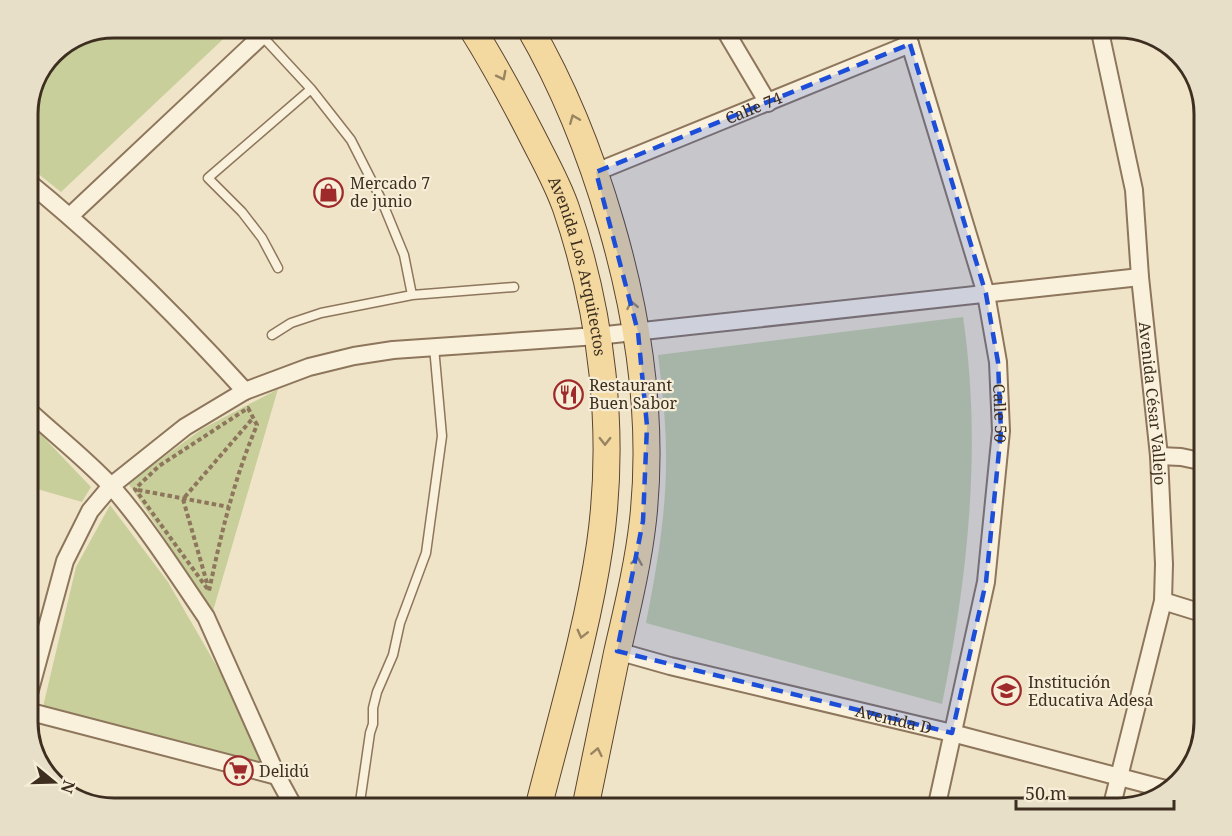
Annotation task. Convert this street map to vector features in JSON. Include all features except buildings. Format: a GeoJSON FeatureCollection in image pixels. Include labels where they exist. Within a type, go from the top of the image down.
{"type":"FeatureCollection","features":[{"type":"Feature","properties":{"kind":"main road","name":"Avenida Los Arquitectos"},"geometry":{"type":"LineString","coordinates":[[478,38],[497,68],[549,169],[565,206],[583,267],[597,336],[605,422],[606,468],[600,543],[584,625],[541,798]]}},
{"type":"Feature","properties":{"kind":"main road"},"geometry":{"type":"LineString","coordinates":[[535,38],[566,99],[596,172],[628,283],[638,332],[645,396],[646,478],[643,521],[633,585],[587,798]]}},
{"type":"Feature","properties":{"kind":"street"},"geometry":{"type":"LineString","coordinates":[[70,216],[254,38]]}},
{"type":"Feature","properties":{"kind":"street"},"geometry":{"type":"LineString","coordinates":[[730,38],[768,103]]}},
{"type":"Feature","properties":{"kind":"street","name":"Calle 50"},"geometry":{"type":"LineString","coordinates":[[908,38],[986,294],[998,362],[1001,430],[986,582],[938,798]]}},
{"type":"Feature","properties":{"kind":"street","name":"Avenida César Vallejo"},"geometry":{"type":"LineString","coordinates":[[1101,38],[1134,190],[1140,277],[1159,456],[1164,564],[1163,601],[1114,798]]}},
{"type":"Feature","properties":{"kind":"street","name":"Calle 74"},"geometry":{"type":"LineString","coordinates":[[596,172],[910,44]]}},
{"type":"Feature","properties":{"kind":"street"},"geometry":{"type":"LineString","coordinates":[[38,190],[70,216],[185,324],[245,391]]}},
{"type":"Feature","properties":{"kind":"street"},"geometry":{"type":"LineString","coordinates":[[38,661],[65,561],[90,511],[111,486],[185,427],[245,391],[309,367],[354,356],[393,350],[638,332],[1140,277]]}},
{"type":"Feature","properties":{"kind":"street"},"geometry":{"type":"LineString","coordinates":[[38,419],[111,486],[159,548],[195,600],[206,617],[289,798]]}},
{"type":"Feature","properties":{"kind":"street"},"geometry":{"type":"LineString","coordinates":[[1159,456],[1194,460]]}},
{"type":"Feature","properties":{"kind":"street"},"geometry":{"type":"LineString","coordinates":[[1163,601],[1194,611]]}},
{"type":"Feature","properties":{"kind":"street","name":"Avenida D"},"geometry":{"type":"LineString","coordinates":[[617,651],[670,666],[952,733],[1158,787]]}},
{"type":"Feature","properties":{"kind":"street"},"geometry":{"type":"LineString","coordinates":[[38,714],[277,776]]}},
{"type":"Feature","properties":{"kind":"lane"},"geometry":{"type":"LineString","coordinates":[[269,38],[351,140],[381,199],[404,255],[412,295]]}},
{"type":"Feature","properties":{"kind":"lane"},"geometry":{"type":"LineString","coordinates":[[278,268],[262,238],[242,212],[208,178],[311,89]]}},
{"type":"Feature","properties":{"kind":"lane"},"geometry":{"type":"LineString","coordinates":[[272,335],[291,323],[321,313],[412,295],[514,287]]}},
{"type":"Feature","properties":{"kind":"lane"},"geometry":{"type":"LineString","coordinates":[[361,798],[377,692],[393,655],[400,622],[426,553],[442,436],[434,347]]}},
{"type":"Feature","properties":{"kind":"path"},"geometry":{"type":"LineString","coordinates":[[135,489],[159,466],[248,408],[257,425],[242,460],[209,591],[195,600]]}},
{"type":"Feature","properties":{"kind":"path"},"geometry":{"type":"LineString","coordinates":[[183,499],[253,418]]}},
{"type":"Feature","properties":{"kind":"path"},"geometry":{"type":"LineString","coordinates":[[135,489],[229,507]]}},
{"type":"Feature","properties":{"kind":"path"},"geometry":{"type":"LineString","coordinates":[[135,489],[209,591]]}},
{"type":"Feature","properties":{"kind":"path"},"geometry":{"type":"LineString","coordinates":[[183,499],[209,591]]}},
{"type":"Feature","properties":{"kind":"highlighted area"},"geometry":{"type":"Polygon","coordinates":[[[910,44],[986,294],[998,362],[1001,431],[986,582],[952,733],[617,651],[643,521],[647,426],[638,332],[596,172],[910,44]]]}},
{"type":"Feature","properties":{"kind":"green space"},"geometry":{"type":"Polygon","coordinates":[[[224,38],[61,192],[38,174],[39,99],[50,71],[60,60],[71,50],[84,43],[99,39],[224,38]]]}},
{"type":"Feature","properties":{"kind":"green space"},"geometry":{"type":"Polygon","coordinates":[[[963,317],[969,365],[972,463],[965,560],[942,704],[646,623],[660,538],[666,474],[665,416],[658,355],[963,317]]]}},
{"type":"Feature","properties":{"kind":"green space"},"geometry":{"type":"Polygon","coordinates":[[[278,389],[213,611],[128,483],[202,429],[278,389]]]}},
{"type":"Feature","properties":{"kind":"green space"},"geometry":{"type":"Polygon","coordinates":[[[38,432],[91,487],[82,502],[38,489],[38,432]]]}},
{"type":"Feature","properties":{"kind":"green space"},"geometry":{"type":"Polygon","coordinates":[[[110,505],[168,582],[223,677],[267,767],[42,711],[76,567],[110,505]]]}},
{"type":"Feature","properties":{"kind":"place","name":"Mercado 7 de junio"},"geometry":{"type":"Point","coordinates":[329,192]}},
{"type":"Feature","properties":{"kind":"place","name":"Restaurant Buen Sabor"},"geometry":{"type":"Point","coordinates":[568,394]}},
{"type":"Feature","properties":{"kind":"place","name":"Institución Educativa Adesa"},"geometry":{"type":"Point","coordinates":[1007,691]}},
{"type":"Feature","properties":{"kind":"place","name":"Delidú"},"geometry":{"type":"Point","coordinates":[238,771]}}]}
